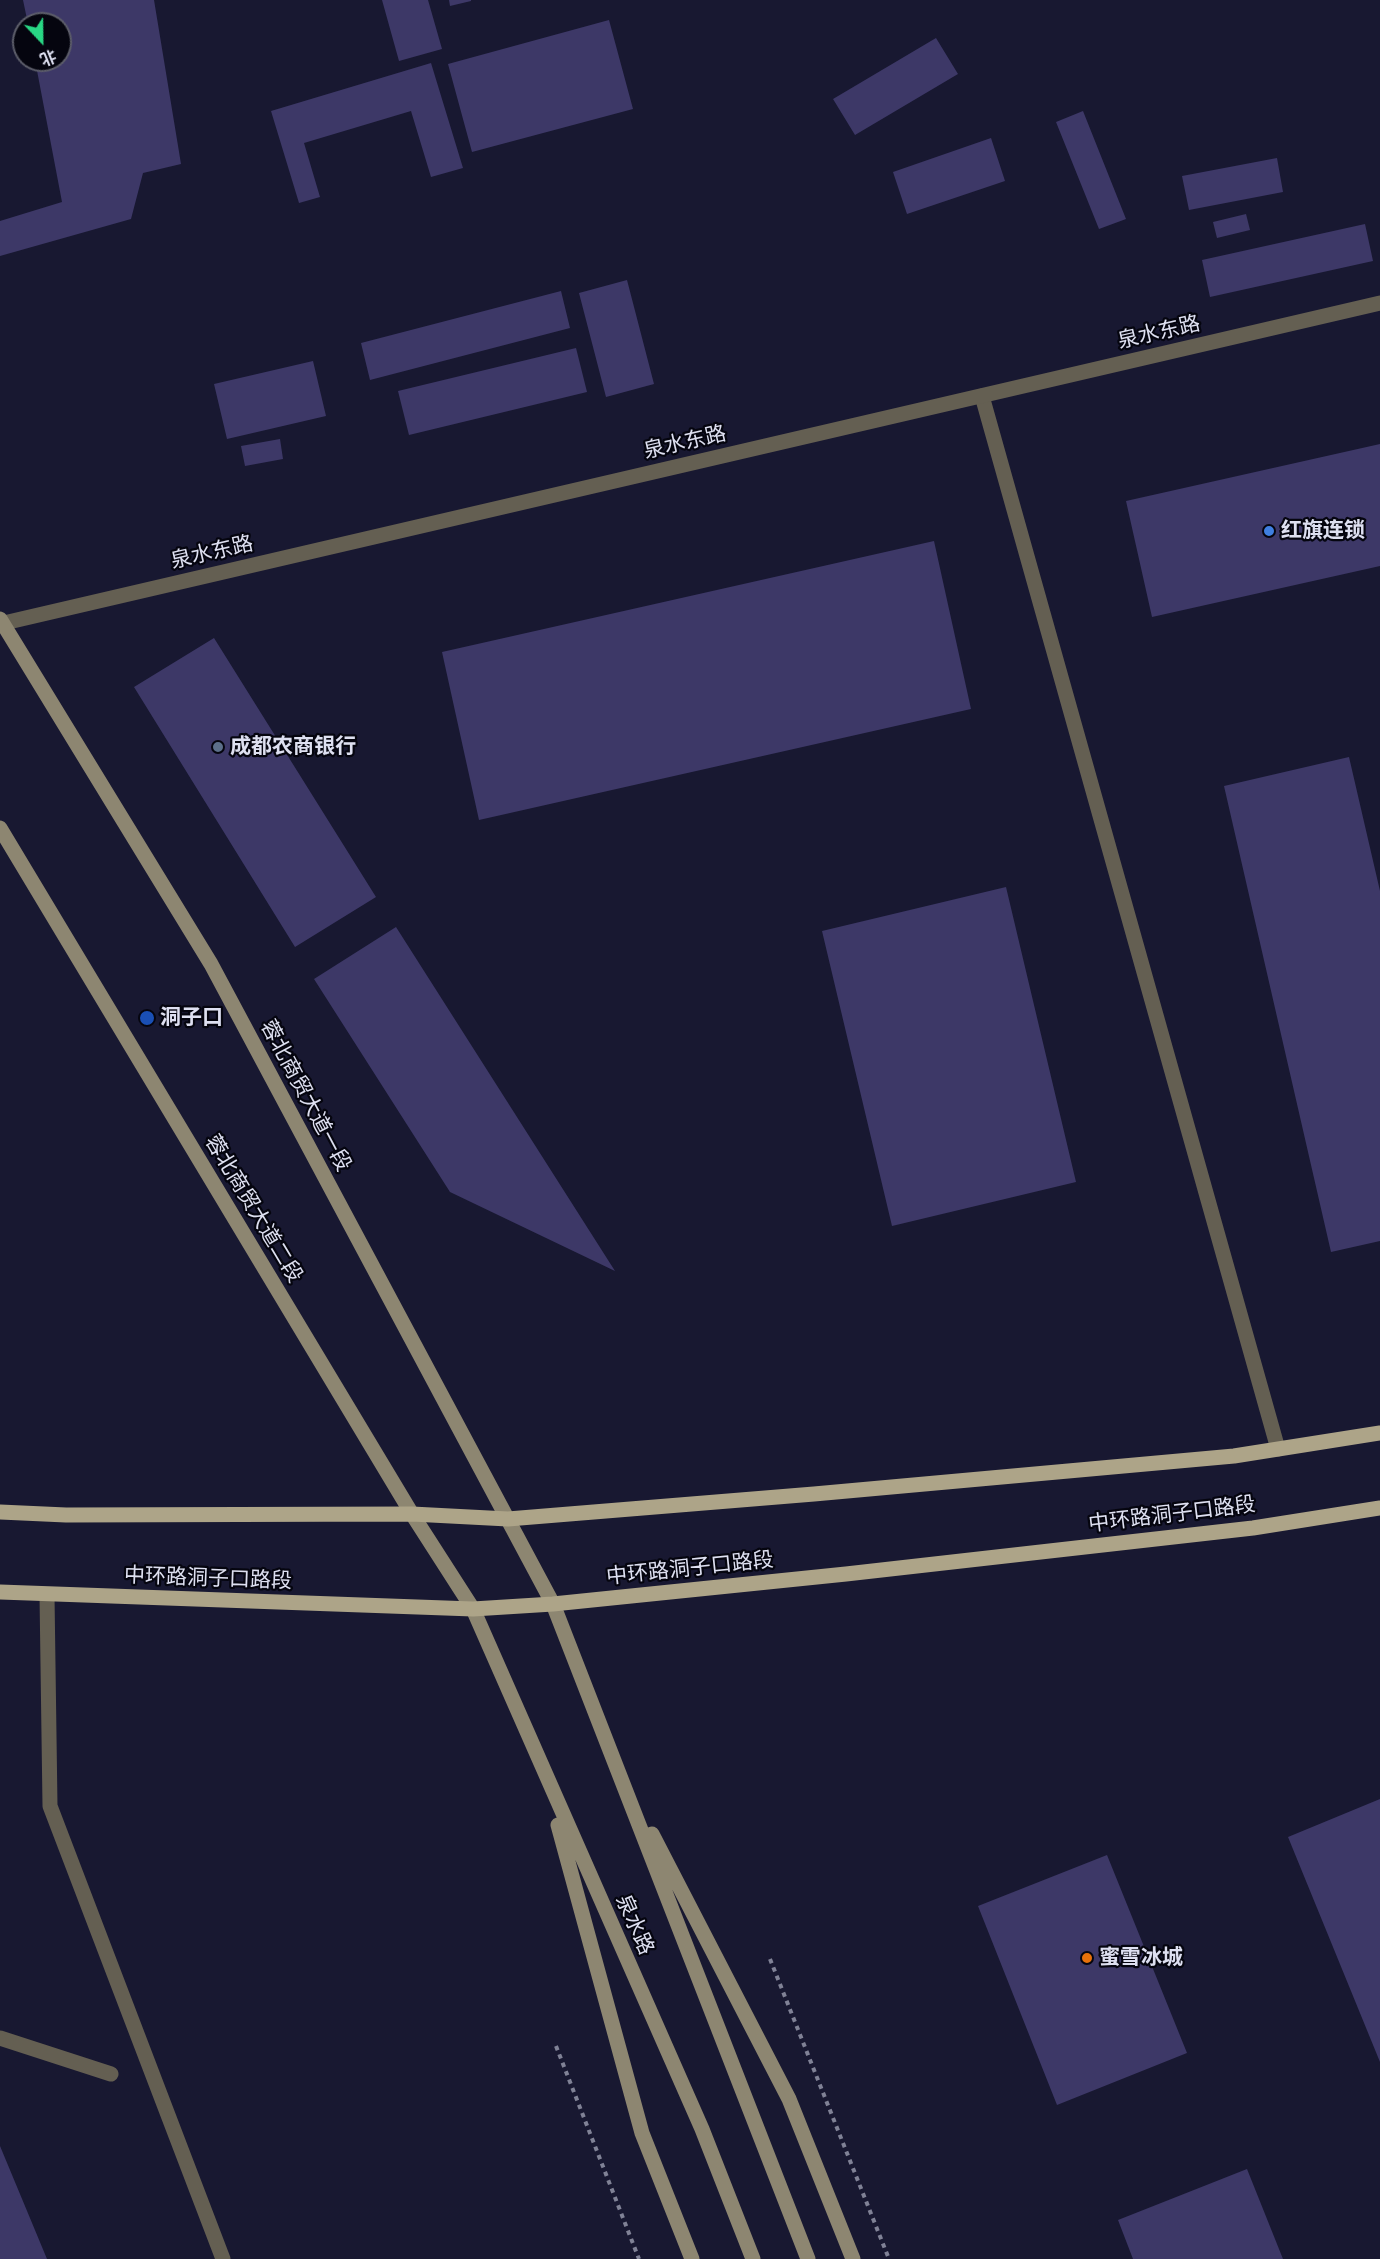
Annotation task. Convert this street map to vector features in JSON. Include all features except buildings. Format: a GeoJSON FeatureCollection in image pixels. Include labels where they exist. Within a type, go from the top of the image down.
{"type":"FeatureCollection","features":[{"type":"Feature","properties":{"kind":"main road","name":"蓉北商贸大道一段"},"geometry":{"type":"LineString","coordinates":[[1,622],[211,964],[553,1604],[615,1763]]}},
{"type":"Feature","properties":{"kind":"main road","name":"蓉北商贸大道二段"},"geometry":{"type":"LineString","coordinates":[[0,828],[412,1514],[473,1609]]}},
{"type":"Feature","properties":{"kind":"main road"},"geometry":{"type":"LineString","coordinates":[[0,1512],[66,1515],[412,1514],[508,1519],[1234,1456],[1380,1433]]}},
{"type":"Feature","properties":{"kind":"main road","name":"中环路洞子口路段"},"geometry":{"type":"LineString","coordinates":[[0,1592],[473,1609],[553,1604],[846,1574],[1218,1532],[1380,1508]]}},
{"type":"Feature","properties":{"kind":"main road","name":"泉水路"},"geometry":{"type":"LineString","coordinates":[[473,1609],[702,2129],[753,2259]]}},
{"type":"Feature","properties":{"kind":"main road"},"geometry":{"type":"LineString","coordinates":[[615,1763],[808,2259]]}},
{"type":"Feature","properties":{"kind":"main road"},"geometry":{"type":"LineString","coordinates":[[615,1763],[789,2098],[853,2259]]}},
{"type":"Feature","properties":{"kind":"main road"},"geometry":{"type":"LineString","coordinates":[[545,1776],[642,2133],[692,2259]]}},
{"type":"Feature","properties":{"kind":"street","name":"泉水东路"},"geometry":{"type":"LineString","coordinates":[[1,622],[1380,303]]}},
{"type":"Feature","properties":{"kind":"street"},"geometry":{"type":"LineString","coordinates":[[982,396],[1278,1449]]}},
{"type":"Feature","properties":{"kind":"street"},"geometry":{"type":"LineString","coordinates":[[47,1594],[50,1806],[223,2259]]}},
{"type":"Feature","properties":{"kind":"street"},"geometry":{"type":"LineString","coordinates":[[0,2038],[111,2074]]}},
{"type":"Feature","properties":{"kind":"path"},"geometry":{"type":"LineString","coordinates":[[770,1959],[889,2259]]}},
{"type":"Feature","properties":{"kind":"path"},"geometry":{"type":"LineString","coordinates":[[556,2046],[639,2259]]}},
{"type":"Feature","properties":{"kind":"place","name":"红旗连锁"},"geometry":{"type":"Point","coordinates":[1269,531]}},
{"type":"Feature","properties":{"kind":"place","name":"成都农商银行"},"geometry":{"type":"Point","coordinates":[218,747]}},
{"type":"Feature","properties":{"kind":"place","name":"洞子口"},"geometry":{"type":"Point","coordinates":[147,1018]}},
{"type":"Feature","properties":{"kind":"place","name":"蜜雪冰城"},"geometry":{"type":"Point","coordinates":[1087,1958]}}]}
